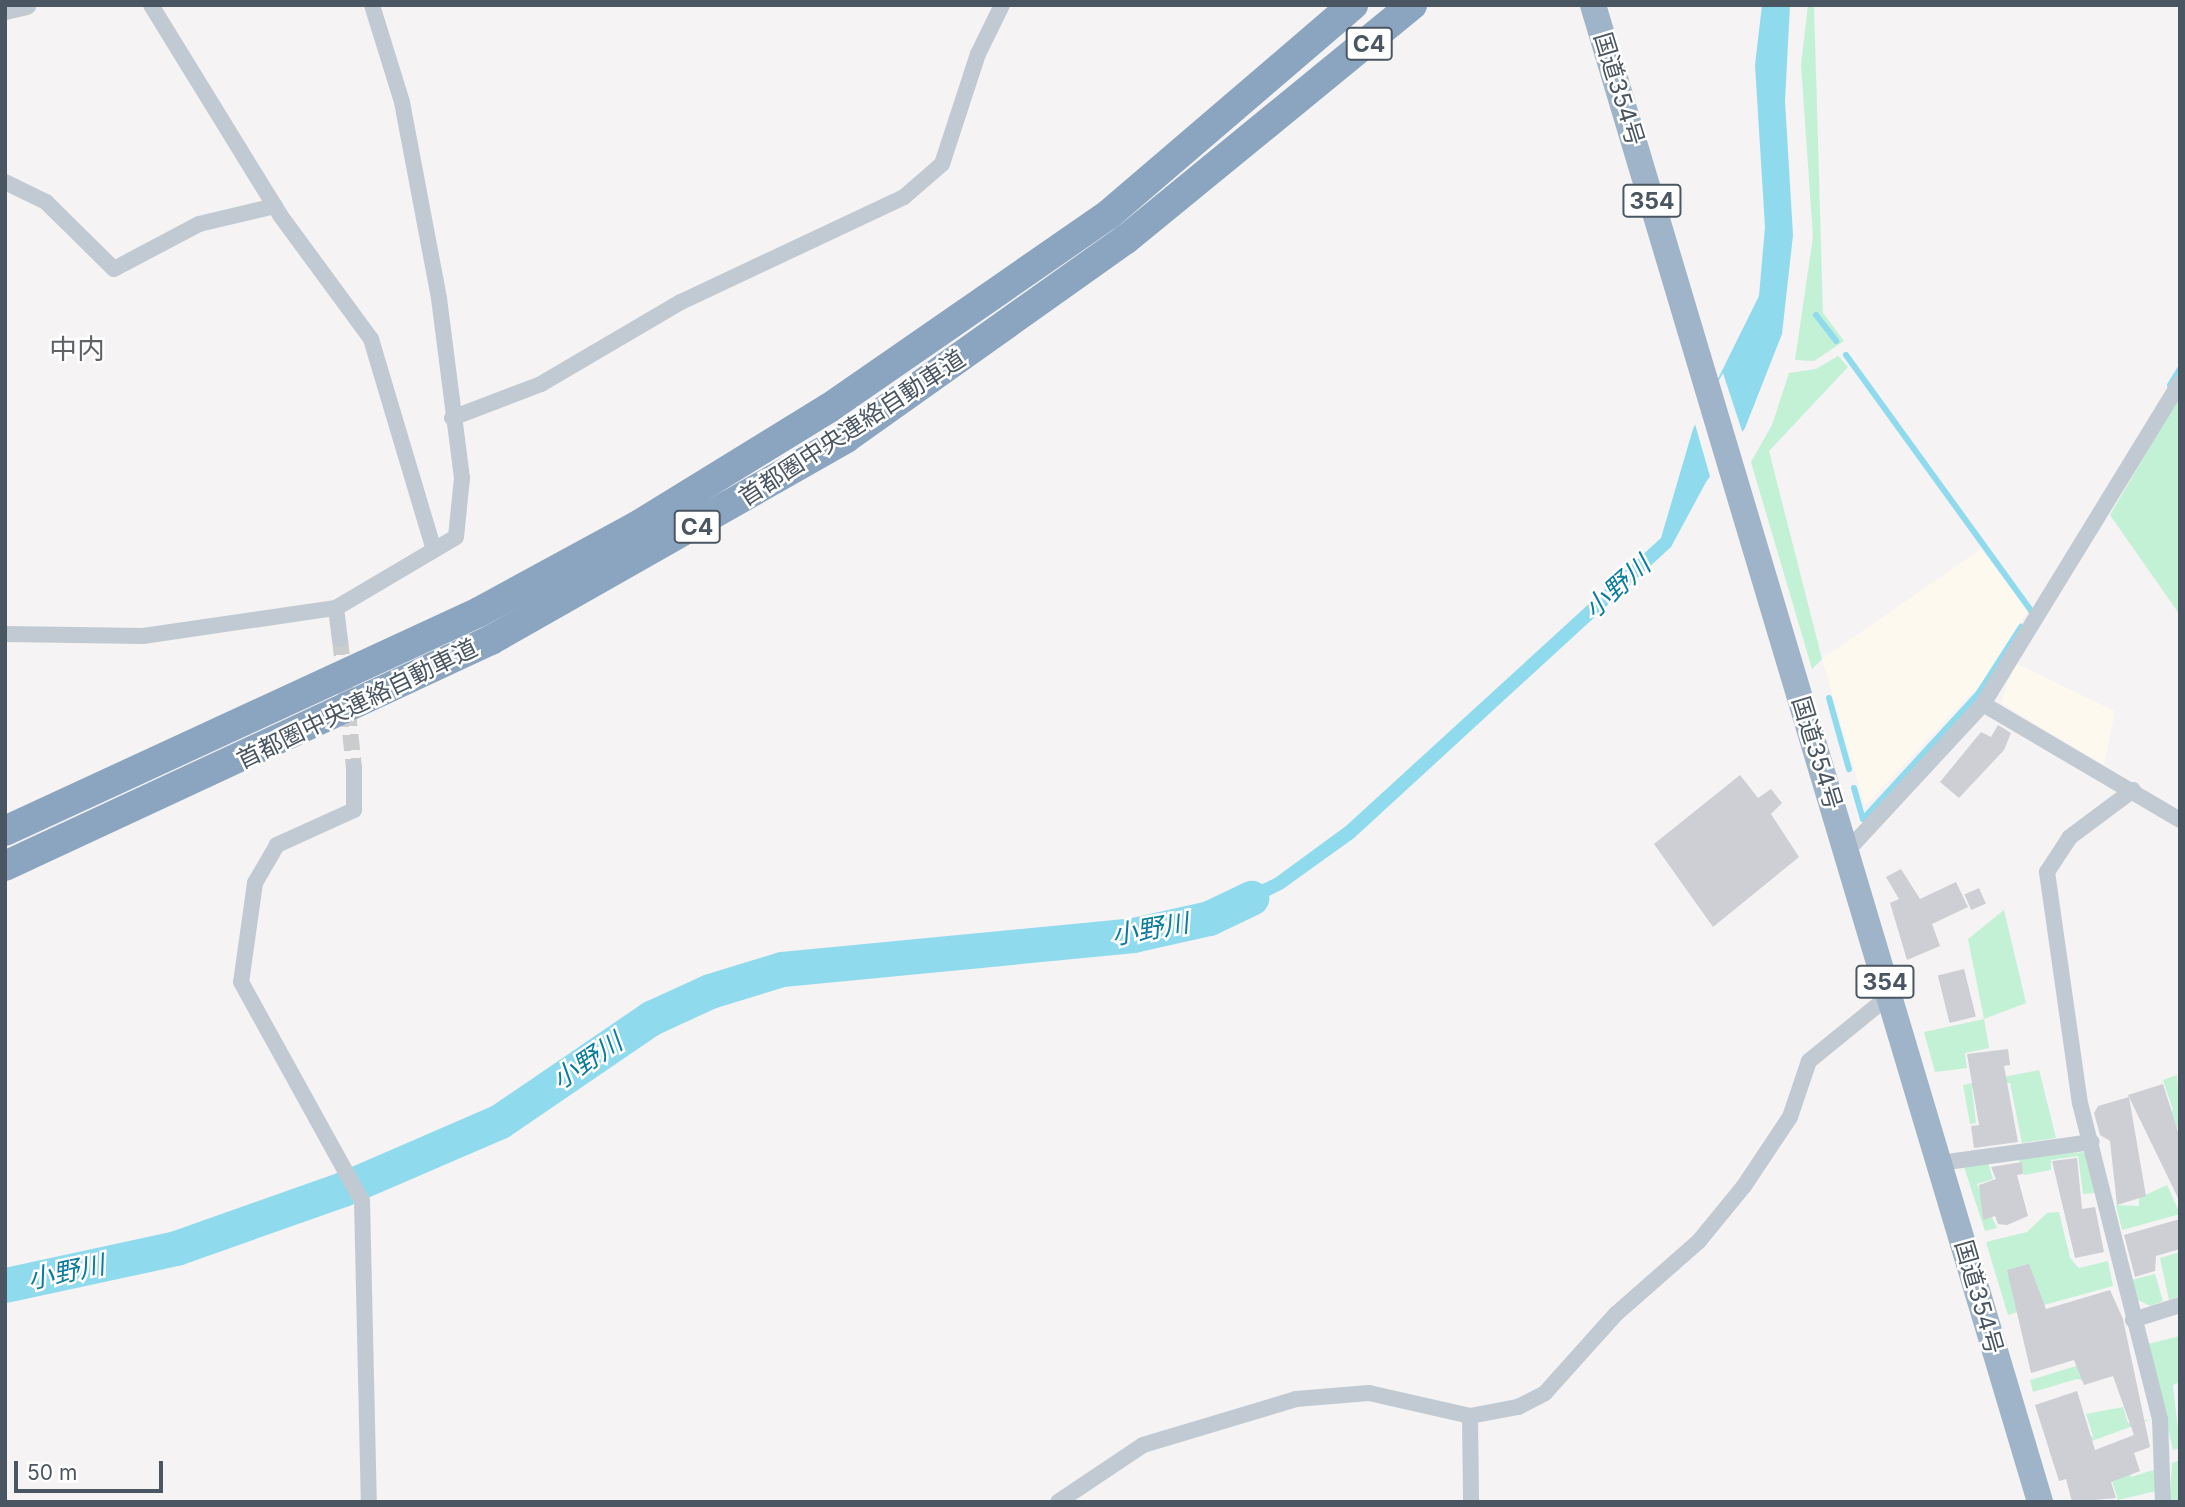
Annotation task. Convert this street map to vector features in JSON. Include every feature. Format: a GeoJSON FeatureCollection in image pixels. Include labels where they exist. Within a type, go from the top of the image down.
{"type":"FeatureCollection","features":[{"type":"Feature","properties":{"kind":"highway","name":"首都圏中央連絡自動車道"},"geometry":{"type":"LineString","coordinates":[[5,831],[304,697],[637,526],[829,408],[1108,215],[1353,5]]}},
{"type":"Feature","properties":{"kind":"highway","name":"首都圏中央連絡自動車道"},"geometry":{"type":"LineString","coordinates":[[5,866],[313,727],[648,555],[846,438],[1001,330],[1325,82],[1412,5]]}},
{"type":"Feature","properties":{"kind":"highway","name":"国道354号"},"geometry":{"type":"LineString","coordinates":[[1593,5],[2040,1502]]}},
{"type":"Feature","properties":{"kind":"street"},"geometry":{"type":"LineString","coordinates":[[5,10],[26,5]]}},
{"type":"Feature","properties":{"kind":"street"},"geometry":{"type":"LineString","coordinates":[[151,5],[275,206],[371,340],[434,550]]}},
{"type":"Feature","properties":{"kind":"street"},"geometry":{"type":"LineString","coordinates":[[5,634],[143,636],[336,608],[456,537],[462,478],[452,418],[439,298],[402,102],[372,5]]}},
{"type":"Feature","properties":{"kind":"street"},"geometry":{"type":"LineString","coordinates":[[452,418],[541,384],[681,302],[904,197],[942,164],[978,54],[1002,5]]}},
{"type":"Feature","properties":{"kind":"street"},"geometry":{"type":"LineString","coordinates":[[5,182],[46,202],[114,269],[199,223],[275,206]]}},
{"type":"Feature","properties":{"kind":"street"},"geometry":{"type":"LineString","coordinates":[[1847,851],[1983,704],[2180,383]]}},
{"type":"Feature","properties":{"kind":"street"},"geometry":{"type":"LineString","coordinates":[[336,608],[340,639]]}},
{"type":"Feature","properties":{"kind":"street"},"geometry":{"type":"LineString","coordinates":[[1983,704],[2180,820]]}},
{"type":"Feature","properties":{"kind":"street"},"geometry":{"type":"LineString","coordinates":[[354,767],[354,810],[277,845],[256,883],[241,982],[362,1201],[369,1502]]}},
{"type":"Feature","properties":{"kind":"street"},"geometry":{"type":"LineString","coordinates":[[2133,790],[2070,837],[2047,872],[2080,1103],[2160,1420],[2163,1502]]}},
{"type":"Feature","properties":{"kind":"street"},"geometry":{"type":"LineString","coordinates":[[1058,1502],[1143,1445],[1296,1399],[1368,1393],[1470,1416],[1518,1407],[1545,1393],[1616,1314],[1699,1241],[1790,1117],[1809,1061],[1889,996]]}},
{"type":"Feature","properties":{"kind":"street"},"geometry":{"type":"LineString","coordinates":[[1940,1163],[2092,1142]]}},
{"type":"Feature","properties":{"kind":"street"},"geometry":{"type":"LineString","coordinates":[[2133,1320],[2180,1305]]}},
{"type":"Feature","properties":{"kind":"street"},"geometry":{"type":"LineString","coordinates":[[1470,1416],[1471,1502]]}},
{"type":"Feature","properties":{"kind":"shaded area"},"geometry":{"type":"Polygon","coordinates":[[[1981,549],[2028,610],[1986,678],[1865,806],[1822,659],[1981,549]]]}},
{"type":"Feature","properties":{"kind":"shaded area"},"geometry":{"type":"Polygon","coordinates":[[[2015,663],[2115,711],[2104,765],[2001,703],[2015,663]]]}},
{"type":"Feature","properties":{"kind":"green space"},"geometry":{"type":"Polygon","coordinates":[[[1808,5],[1814,5],[1823,313],[1844,341],[1814,361],[1795,360],[1813,237],[1801,65],[1808,5]]]}},
{"type":"Feature","properties":{"kind":"green space"},"geometry":{"type":"Polygon","coordinates":[[[1838,356],[1848,367],[1769,451],[1822,659],[1812,669],[1751,462],[1772,425],[1789,373],[1816,369],[1838,356]]]}},
{"type":"Feature","properties":{"kind":"green space"},"geometry":{"type":"Polygon","coordinates":[[[2180,395],[2180,615],[2110,515],[2180,395]]]}},
{"type":"Feature","properties":{"kind":"green space"},"geometry":{"type":"Polygon","coordinates":[[[2004,910],[2026,1003],[1984,1019],[1968,939],[2004,910]]]}},
{"type":"Feature","properties":{"kind":"green space"},"geometry":{"type":"Polygon","coordinates":[[[1984,1019],[1989,1048],[1965,1053],[1967,1068],[1935,1072],[1924,1032],[1984,1019]]]}},
{"type":"Feature","properties":{"kind":"green space"},"geometry":{"type":"Polygon","coordinates":[[[2039,1070],[2056,1138],[2022,1143],[2010,1083],[1972,1089],[1976,1123],[1970,1124],[1963,1085],[2039,1070]]]}},
{"type":"Feature","properties":{"kind":"green space"},"geometry":{"type":"Polygon","coordinates":[[[2177,1075],[2180,1126],[2170,1129],[2164,1113],[2173,1110],[2163,1080],[2177,1075]]]}},
{"type":"Feature","properties":{"kind":"green space"},"geometry":{"type":"Polygon","coordinates":[[[2086,1152],[2095,1193],[2083,1194],[2078,1156],[2051,1160],[2051,1170],[2024,1175],[2018,1157],[2086,1152]]]}},
{"type":"Feature","properties":{"kind":"green space"},"geometry":{"type":"Polygon","coordinates":[[[1988,1163],[1993,1179],[1977,1184],[1997,1228],[1985,1231],[1964,1167],[1988,1163]]]}},
{"type":"Feature","properties":{"kind":"green space"},"geometry":{"type":"Polygon","coordinates":[[[2167,1185],[2180,1214],[2122,1230],[2116,1205],[2139,1206],[2139,1198],[2167,1185]]]}},
{"type":"Feature","properties":{"kind":"green space"},"geometry":{"type":"Polygon","coordinates":[[[2059,1212],[2070,1258],[2079,1268],[2108,1261],[2113,1286],[2008,1315],[1986,1242],[2027,1232],[2047,1213],[2059,1212]]]}},
{"type":"Feature","properties":{"kind":"green space"},"geometry":{"type":"Polygon","coordinates":[[[2180,1252],[2180,1296],[2169,1300],[2160,1258],[2180,1252]]]}},
{"type":"Feature","properties":{"kind":"green space"},"geometry":{"type":"Polygon","coordinates":[[[2155,1274],[2163,1301],[2151,1306],[2135,1299],[2131,1280],[2155,1274]]]}},
{"type":"Feature","properties":{"kind":"green space"},"geometry":{"type":"Polygon","coordinates":[[[2180,1336],[2180,1382],[2173,1385],[2180,1448],[2173,1450],[2148,1344],[2180,1336]]]}},
{"type":"Feature","properties":{"kind":"green space"},"geometry":{"type":"Polygon","coordinates":[[[2086,1363],[2093,1382],[2077,1379],[2033,1392],[2030,1380],[2086,1363]]]}},
{"type":"Feature","properties":{"kind":"green space"},"geometry":{"type":"Polygon","coordinates":[[[2123,1407],[2128,1423],[2152,1419],[2051,1456],[2049,1450],[2093,1436],[2086,1414],[2123,1407]]]}},
{"type":"Feature","properties":{"kind":"green space"},"geometry":{"type":"Polygon","coordinates":[[[2123,1460],[2131,1477],[2157,1469],[2156,1491],[2118,1500],[2112,1481],[2123,1460]]]}},
{"type":"Feature","properties":{"kind":"green space"},"geometry":{"type":"Polygon","coordinates":[[[2180,1460],[2180,1502],[2170,1502],[2172,1463],[2180,1460]]]}},
{"type":"Feature","properties":{"kind":"water"},"geometry":{"type":"Polygon","coordinates":[[[1762,5],[1790,5],[1785,101],[1793,235],[1782,334],[1745,428],[1706,482],[1671,547],[1354,838],[1283,889],[1210,926],[1208,910],[1275,878],[1346,826],[1661,538],[1693,429],[1759,296],[1765,227],[1755,65],[1762,5]]]}},
{"type":"Feature","properties":{"kind":"pier"},"geometry":{"type":"Polygon","coordinates":[[[1723,373],[1743,434],[1711,480],[1695,424],[1723,373]]]}},
{"type":"Feature","properties":{"kind":"building"},"geometry":{"type":"Polygon","coordinates":[[[1998,725],[2011,733],[2004,750],[1959,798],[1940,782],[1981,732],[1991,737],[1998,725]]]}},
{"type":"Feature","properties":{"kind":"building"},"geometry":{"type":"Polygon","coordinates":[[[1740,775],[1758,798],[1771,789],[1782,803],[1771,814],[1799,857],[1713,927],[1654,844],[1740,775]]]}},
{"type":"Feature","properties":{"kind":"building"},"geometry":{"type":"Polygon","coordinates":[[[1901,869],[1920,899],[1956,882],[1968,907],[1932,924],[1940,946],[1907,960],[1890,903],[1899,899],[1886,877],[1901,869]]]}},
{"type":"Feature","properties":{"kind":"building"},"geometry":{"type":"Polygon","coordinates":[[[1979,888],[1986,904],[1971,910],[1964,895],[1979,888]]]}},
{"type":"Feature","properties":{"kind":"building"},"geometry":{"type":"Polygon","coordinates":[[[1964,969],[1976,1017],[1950,1023],[1938,976],[1964,969]]]}},
{"type":"Feature","properties":{"kind":"building"},"geometry":{"type":"Polygon","coordinates":[[[2008,1049],[2010,1065],[2004,1066],[2018,1142],[1974,1148],[1971,1126],[1979,1125],[1967,1054],[2008,1049]]]}},
{"type":"Feature","properties":{"kind":"building"},"geometry":{"type":"Polygon","coordinates":[[[2163,1084],[2180,1138],[2180,1202],[2128,1095],[2163,1084]]]}},
{"type":"Feature","properties":{"kind":"building"},"geometry":{"type":"Polygon","coordinates":[[[2129,1097],[2146,1196],[2117,1205],[2110,1141],[2100,1135],[2094,1113],[2098,1106],[2129,1097]]]}},
{"type":"Feature","properties":{"kind":"building"},"geometry":{"type":"Polygon","coordinates":[[[2077,1158],[2082,1209],[2095,1207],[2104,1252],[2075,1258],[2052,1161],[2077,1158]]]}},
{"type":"Feature","properties":{"kind":"building"},"geometry":{"type":"Polygon","coordinates":[[[2022,1162],[2023,1174],[2017,1175],[2028,1216],[2007,1225],[1998,1224],[1995,1216],[1983,1220],[1979,1185],[1996,1179],[1991,1167],[2022,1162]]]}},
{"type":"Feature","properties":{"kind":"building"},"geometry":{"type":"Polygon","coordinates":[[[2180,1219],[2180,1249],[2156,1256],[2155,1271],[2135,1277],[2124,1235],[2180,1219]]]}},
{"type":"Feature","properties":{"kind":"building"},"geometry":{"type":"Polygon","coordinates":[[[2029,1264],[2046,1309],[2110,1290],[2123,1319],[2150,1447],[2134,1453],[2140,1471],[2111,1482],[2116,1498],[2072,1502],[2066,1479],[2059,1481],[2035,1405],[2077,1391],[2095,1450],[2134,1435],[2113,1376],[2084,1385],[2074,1360],[2031,1373],[2007,1270],[2029,1264]]]}},
{"type":"Feature","properties":{"kind":"waterway"},"geometry":{"type":"LineString","coordinates":[[1816,315],[1836,341]]}},
{"type":"Feature","properties":{"kind":"waterway"},"geometry":{"type":"LineString","coordinates":[[1846,355],[2031,611]]}},
{"type":"Feature","properties":{"kind":"waterway"},"geometry":{"type":"LineString","coordinates":[[2170,385],[2180,369]]}},
{"type":"Feature","properties":{"kind":"waterway"},"geometry":{"type":"LineString","coordinates":[[1863,819],[1978,694],[2021,627]]}},
{"type":"Feature","properties":{"kind":"waterway"},"geometry":{"type":"LineString","coordinates":[[1829,698],[1849,769]]}},
{"type":"Feature","properties":{"kind":"waterway"},"geometry":{"type":"LineString","coordinates":[[1854,788],[1863,819]]}},
{"type":"Feature","properties":{"kind":"waterway","name":"小野川"},"geometry":{"type":"LineString","coordinates":[[5,1285],[176,1248],[343,1189],[500,1121],[651,1018],[710,991],[782,969],[1133,935],[1209,918],[1251,898]]}},
{"type":"Feature","properties":{"kind":"tunnel"},"geometry":{"type":"LineString","coordinates":[[340,639],[354,767]]}},
{"type":"Feature","properties":{"kind":"district","name":"中内"},"geometry":{"type":"Point","coordinates":[77,349]}}]}
